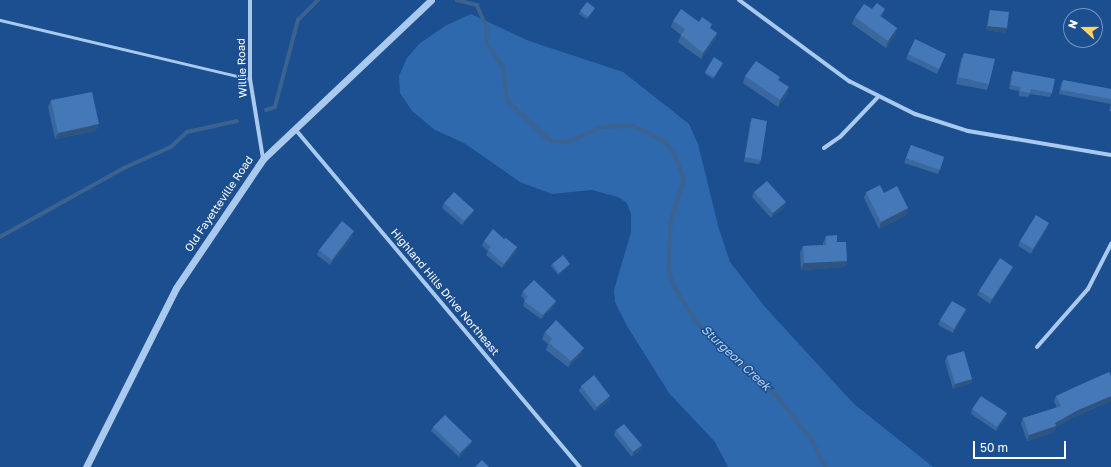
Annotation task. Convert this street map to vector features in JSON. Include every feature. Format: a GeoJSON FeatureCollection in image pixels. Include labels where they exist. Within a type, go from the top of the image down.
{"type":"FeatureCollection","features":[{"type":"Feature","properties":{"kind":"street","name":"Willie Road"},"geometry":{"type":"LineString","coordinates":[[250,0],[250,79],[264,159]]}},
{"type":"Feature","properties":{"kind":"street","name":"Old Fayetteville Road"},"geometry":{"type":"LineString","coordinates":[[86,467],[176,288],[264,159],[431,0]]}},
{"type":"Feature","properties":{"kind":"street"},"geometry":{"type":"LineString","coordinates":[[739,0],[849,81],[878,97],[939,123],[968,131],[1111,155]]}},
{"type":"Feature","properties":{"kind":"street"},"geometry":{"type":"LineString","coordinates":[[824,148],[840,137],[878,97]]}},
{"type":"Feature","properties":{"kind":"street","name":"Highland Hills Drive Northeast"},"geometry":{"type":"LineString","coordinates":[[295,129],[580,467]]}},
{"type":"Feature","properties":{"kind":"street"},"geometry":{"type":"LineString","coordinates":[[1037,347],[1088,289],[1111,244]]}},
{"type":"Feature","properties":{"kind":"lane"},"geometry":{"type":"LineString","coordinates":[[0,20],[250,79]]}},
{"type":"Feature","properties":{"kind":"shaded area"},"geometry":{"type":"Polygon","coordinates":[[[471,14],[529,41],[623,72],[689,124],[698,144],[719,229],[730,262],[765,307],[854,404],[933,467],[728,467],[715,442],[669,393],[627,326],[615,302],[614,290],[631,232],[631,214],[627,203],[618,197],[592,190],[552,194],[520,182],[464,143],[435,130],[412,111],[400,93],[399,76],[407,58],[419,44],[445,26],[471,14]]]}},
{"type":"Feature","properties":{"kind":"building"},"geometry":{"type":"Polygon","coordinates":[[[587,2],[595,8],[588,17],[580,11],[587,2]]]}},
{"type":"Feature","properties":{"kind":"building"},"geometry":{"type":"Polygon","coordinates":[[[877,3],[885,9],[880,16],[897,28],[888,41],[855,17],[864,4],[872,9],[877,3]]]}},
{"type":"Feature","properties":{"kind":"building"},"geometry":{"type":"Polygon","coordinates":[[[681,9],[699,22],[702,17],[712,24],[710,28],[717,33],[703,53],[681,35],[685,29],[673,21],[681,9]]]}},
{"type":"Feature","properties":{"kind":"building"},"geometry":{"type":"Polygon","coordinates":[[[990,10],[1009,12],[1007,28],[988,26],[990,10]]]}},
{"type":"Feature","properties":{"kind":"building"},"geometry":{"type":"Polygon","coordinates":[[[915,39],[946,54],[939,69],[908,54],[915,39]]]}},
{"type":"Feature","properties":{"kind":"building"},"geometry":{"type":"Polygon","coordinates":[[[964,53],[995,59],[989,84],[958,77],[964,53]]]}},
{"type":"Feature","properties":{"kind":"building"},"geometry":{"type":"Polygon","coordinates":[[[714,57],[723,63],[714,77],[705,72],[714,57]]]}},
{"type":"Feature","properties":{"kind":"building"},"geometry":{"type":"Polygon","coordinates":[[[756,61],[780,77],[778,80],[789,87],[780,100],[745,76],[756,61]]]}},
{"type":"Feature","properties":{"kind":"building"},"geometry":{"type":"Polygon","coordinates":[[[1013,71],[1055,79],[1052,93],[1031,89],[1030,93],[1020,91],[1021,87],[1011,85],[1013,71]]]}},
{"type":"Feature","properties":{"kind":"building"},"geometry":{"type":"Polygon","coordinates":[[[1063,80],[1111,89],[1111,99],[1061,90],[1063,80]]]}},
{"type":"Feature","properties":{"kind":"building"},"geometry":{"type":"Polygon","coordinates":[[[92,92],[99,124],[58,133],[51,100],[92,92]]]}},
{"type":"Feature","properties":{"kind":"building"},"geometry":{"type":"Polygon","coordinates":[[[752,118],[767,121],[761,160],[745,157],[752,118]]]}},
{"type":"Feature","properties":{"kind":"building"},"geometry":{"type":"Polygon","coordinates":[[[911,145],[944,157],[940,170],[906,158],[911,145]]]}},
{"type":"Feature","properties":{"kind":"building"},"geometry":{"type":"Polygon","coordinates":[[[767,181],[786,202],[773,213],[754,192],[767,181]]]}},
{"type":"Feature","properties":{"kind":"building"},"geometry":{"type":"Polygon","coordinates":[[[880,185],[884,193],[897,186],[908,208],[881,222],[866,192],[880,185]]]}},
{"type":"Feature","properties":{"kind":"building"},"geometry":{"type":"Polygon","coordinates":[[[454,192],[474,210],[464,221],[444,203],[454,192]]]}},
{"type":"Feature","properties":{"kind":"building"},"geometry":{"type":"Polygon","coordinates":[[[1036,215],[1049,223],[1033,249],[1020,241],[1036,215]]]}},
{"type":"Feature","properties":{"kind":"building"},"geometry":{"type":"Polygon","coordinates":[[[342,221],[354,231],[332,260],[319,250],[342,221]]]}},
{"type":"Feature","properties":{"kind":"building"},"geometry":{"type":"Polygon","coordinates":[[[493,229],[504,239],[506,238],[517,247],[504,264],[488,250],[491,247],[484,241],[493,229]]]}},
{"type":"Feature","properties":{"kind":"building"},"geometry":{"type":"Polygon","coordinates":[[[837,235],[837,242],[846,242],[847,261],[804,263],[803,246],[826,245],[826,236],[837,235]]]}},
{"type":"Feature","properties":{"kind":"building"},"geometry":{"type":"Polygon","coordinates":[[[563,255],[570,264],[559,273],[552,264],[563,255]]]}},
{"type":"Feature","properties":{"kind":"building"},"geometry":{"type":"Polygon","coordinates":[[[1000,258],[1013,267],[992,299],[979,291],[1000,258]]]}},
{"type":"Feature","properties":{"kind":"building"},"geometry":{"type":"Polygon","coordinates":[[[534,280],[556,301],[543,315],[524,301],[528,297],[523,291],[534,280]]]}},
{"type":"Feature","properties":{"kind":"building"},"geometry":{"type":"Polygon","coordinates":[[[952,301],[966,309],[954,329],[940,320],[952,301]]]}},
{"type":"Feature","properties":{"kind":"building"},"geometry":{"type":"Polygon","coordinates":[[[556,320],[584,348],[571,361],[549,343],[552,339],[545,332],[556,320]]]}},
{"type":"Feature","properties":{"kind":"building"},"geometry":{"type":"Polygon","coordinates":[[[964,351],[972,379],[955,384],[947,356],[964,351]]]}},
{"type":"Feature","properties":{"kind":"building"},"geometry":{"type":"Polygon","coordinates":[[[1109,372],[1111,376],[1111,396],[1078,410],[1055,423],[1056,426],[1029,435],[1023,418],[1061,406],[1056,396],[1109,372]]]}},
{"type":"Feature","properties":{"kind":"building"},"geometry":{"type":"Polygon","coordinates":[[[594,375],[610,396],[597,407],[581,386],[594,375]]]}},
{"type":"Feature","properties":{"kind":"building"},"geometry":{"type":"Polygon","coordinates":[[[981,396],[1007,413],[997,427],[972,409],[981,396]]]}},
{"type":"Feature","properties":{"kind":"building"},"geometry":{"type":"Polygon","coordinates":[[[445,415],[472,441],[460,453],[433,427],[445,415]]]}},
{"type":"Feature","properties":{"kind":"building"},"geometry":{"type":"Polygon","coordinates":[[[624,424],[642,445],[633,452],[616,430],[624,424]]]}},
{"type":"Feature","properties":{"kind":"building"},"geometry":{"type":"Polygon","coordinates":[[[482,460],[489,467],[475,467],[482,460]]]}},
{"type":"Feature","properties":{"kind":"waterway"},"geometry":{"type":"LineString","coordinates":[[266,110],[275,107],[298,20],[318,0]]}},
{"type":"Feature","properties":{"kind":"waterway","name":"Sturgeon Creek"},"geometry":{"type":"LineString","coordinates":[[457,0],[477,5],[487,27],[487,43],[503,67],[508,101],[546,137],[552,141],[568,142],[602,127],[634,126],[665,142],[676,156],[684,181],[671,223],[669,268],[673,284],[694,318],[708,334],[743,362],[776,395],[812,440],[826,467]]}},
{"type":"Feature","properties":{"kind":"waterway"},"geometry":{"type":"LineString","coordinates":[[0,237],[124,168],[171,147],[187,132],[237,121]]}}]}
